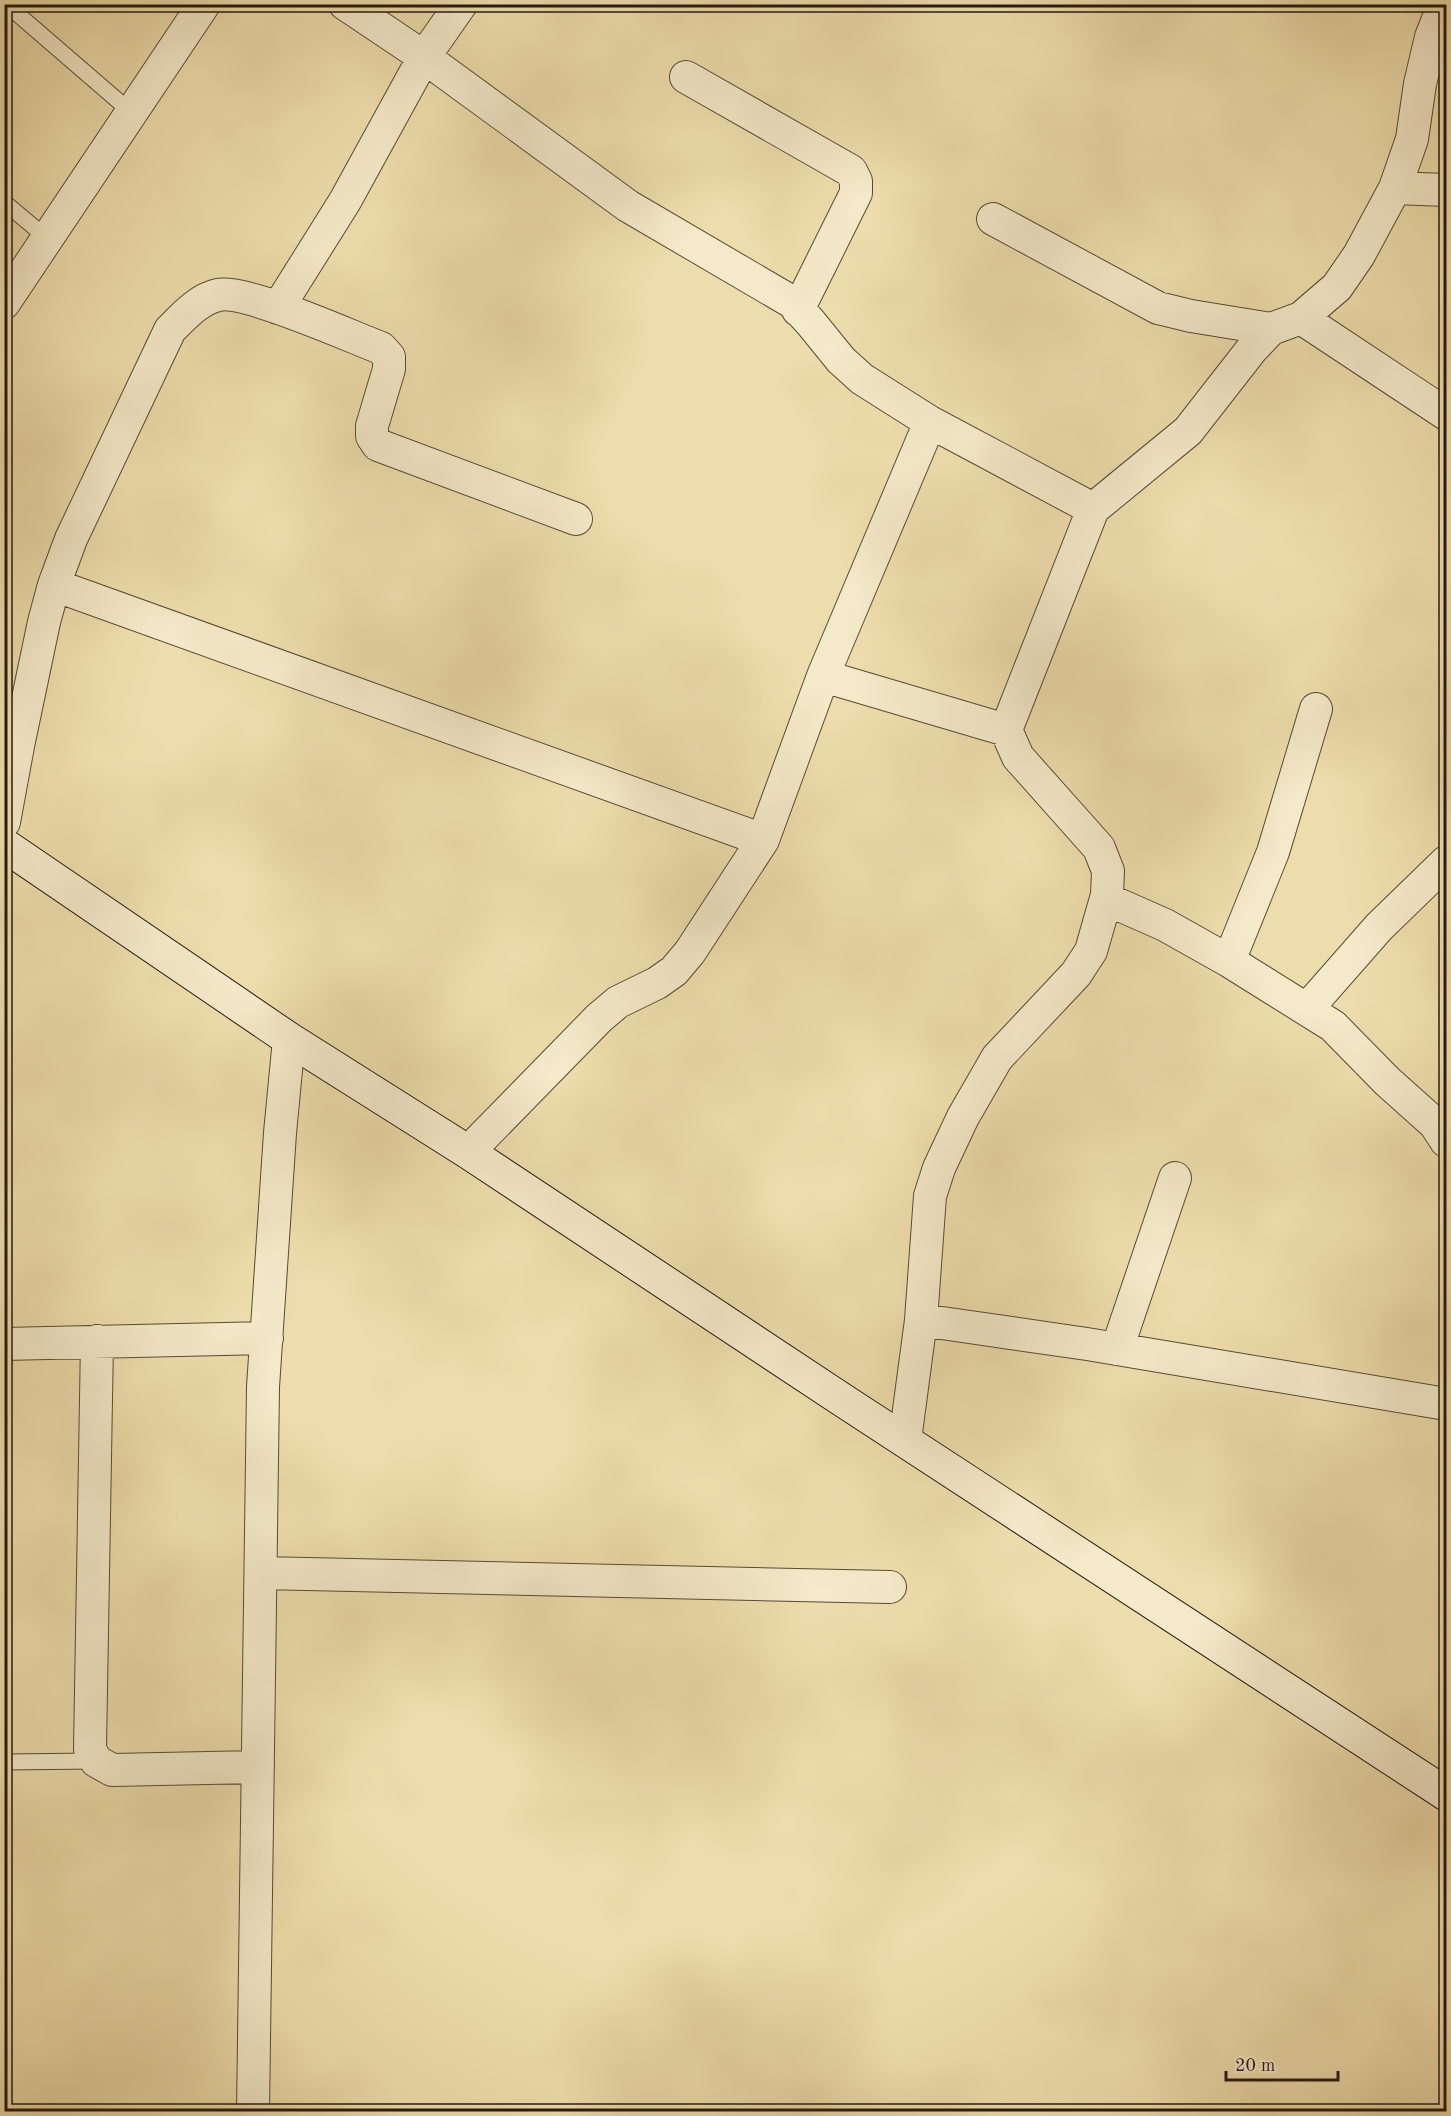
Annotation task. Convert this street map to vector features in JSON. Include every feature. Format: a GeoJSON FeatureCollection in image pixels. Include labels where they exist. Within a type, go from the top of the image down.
{"type":"FeatureCollection","features":[{"type":"Feature","properties":{"kind":"street"},"geometry":{"type":"LineString","coordinates":[[4,303],[204,4]]}},
{"type":"Feature","properties":{"kind":"street"},"geometry":{"type":"LineString","coordinates":[[345,4],[424,57],[628,206],[792,302],[841,360],[862,379],[930,422],[1093,509]]}},
{"type":"Feature","properties":{"kind":"street"},"geometry":{"type":"LineString","coordinates":[[278,308],[345,201],[424,57],[460,4]]}},
{"type":"Feature","properties":{"kind":"street"},"geometry":{"type":"LineString","coordinates":[[905,1440],[921,1320],[930,1196],[939,1167],[963,1117],[997,1058],[1076,974],[1091,951],[1106,899],[1108,871],[1100,848],[1018,757],[1006,730],[1093,509],[1188,431],[1251,349],[1271,329],[1301,318],[1336,287],[1359,255],[1395,188],[1412,139],[1420,84],[1431,37],[1444,4]]}},
{"type":"Feature","properties":{"kind":"street"},"geometry":{"type":"LineString","coordinates":[[686,77],[851,171],[856,181],[856,193],[798,310]]}},
{"type":"Feature","properties":{"kind":"street"},"geometry":{"type":"LineString","coordinates":[[1395,188],[1446,190]]}},
{"type":"Feature","properties":{"kind":"street"},"geometry":{"type":"LineString","coordinates":[[993,219],[1158,308],[1271,329]]}},
{"type":"Feature","properties":{"kind":"street"},"geometry":{"type":"LineString","coordinates":[[4,822],[44,622],[54,585],[71,539],[170,330],[192,309],[218,295],[239,295],[381,348],[389,357],[389,369],[372,426],[372,436],[378,445],[576,519]]}},
{"type":"Feature","properties":{"kind":"street"},"geometry":{"type":"LineString","coordinates":[[1301,318],[1446,414]]}},
{"type":"Feature","properties":{"kind":"street"},"geometry":{"type":"LineString","coordinates":[[468,1152],[599,1018],[618,1002],[657,983],[674,971],[690,952],[763,840],[823,676],[930,422]]}},
{"type":"Feature","properties":{"kind":"street"},"geometry":{"type":"LineString","coordinates":[[54,585],[763,840]]}},
{"type":"Feature","properties":{"kind":"street"},"geometry":{"type":"LineString","coordinates":[[823,676],[1006,730]]}},
{"type":"Feature","properties":{"kind":"street"},"geometry":{"type":"LineString","coordinates":[[1228,961],[1273,852],[1316,709]]}},
{"type":"Feature","properties":{"kind":"street"},"geometry":{"type":"LineString","coordinates":[[4,845],[289,1039],[468,1152],[1446,1794]]}},
{"type":"Feature","properties":{"kind":"street"},"geometry":{"type":"LineString","coordinates":[[1307,1009],[1379,927],[1446,861]]}},
{"type":"Feature","properties":{"kind":"street"},"geometry":{"type":"LineString","coordinates":[[1106,899],[1165,925],[1334,1026],[1387,1081],[1435,1124],[1446,1141]]}},
{"type":"Feature","properties":{"kind":"street"},"geometry":{"type":"LineString","coordinates":[[253,2112],[264,1387],[280,1133],[289,1039]]}},
{"type":"Feature","properties":{"kind":"street"},"geometry":{"type":"LineString","coordinates":[[1117,1349],[1174,1178]]}},
{"type":"Feature","properties":{"kind":"street"},"geometry":{"type":"LineString","coordinates":[[921,1320],[1117,1349],[1446,1404]]}},
{"type":"Feature","properties":{"kind":"street"},"geometry":{"type":"LineString","coordinates":[[4,1344],[267,1338]]}},
{"type":"Feature","properties":{"kind":"street"},"geometry":{"type":"LineString","coordinates":[[97,1341],[90,1749],[96,1761],[112,1770],[258,1767]]}},
{"type":"Feature","properties":{"kind":"street"},"geometry":{"type":"LineString","coordinates":[[261,1574],[890,1587]]}},
{"type":"Feature","properties":{"kind":"lane"},"geometry":{"type":"LineString","coordinates":[[6,4],[131,112]]}},
{"type":"Feature","properties":{"kind":"lane"},"geometry":{"type":"LineString","coordinates":[[4,202],[48,238]]}},
{"type":"Feature","properties":{"kind":"lane"},"geometry":{"type":"LineString","coordinates":[[4,1762],[96,1761]]}}]}
